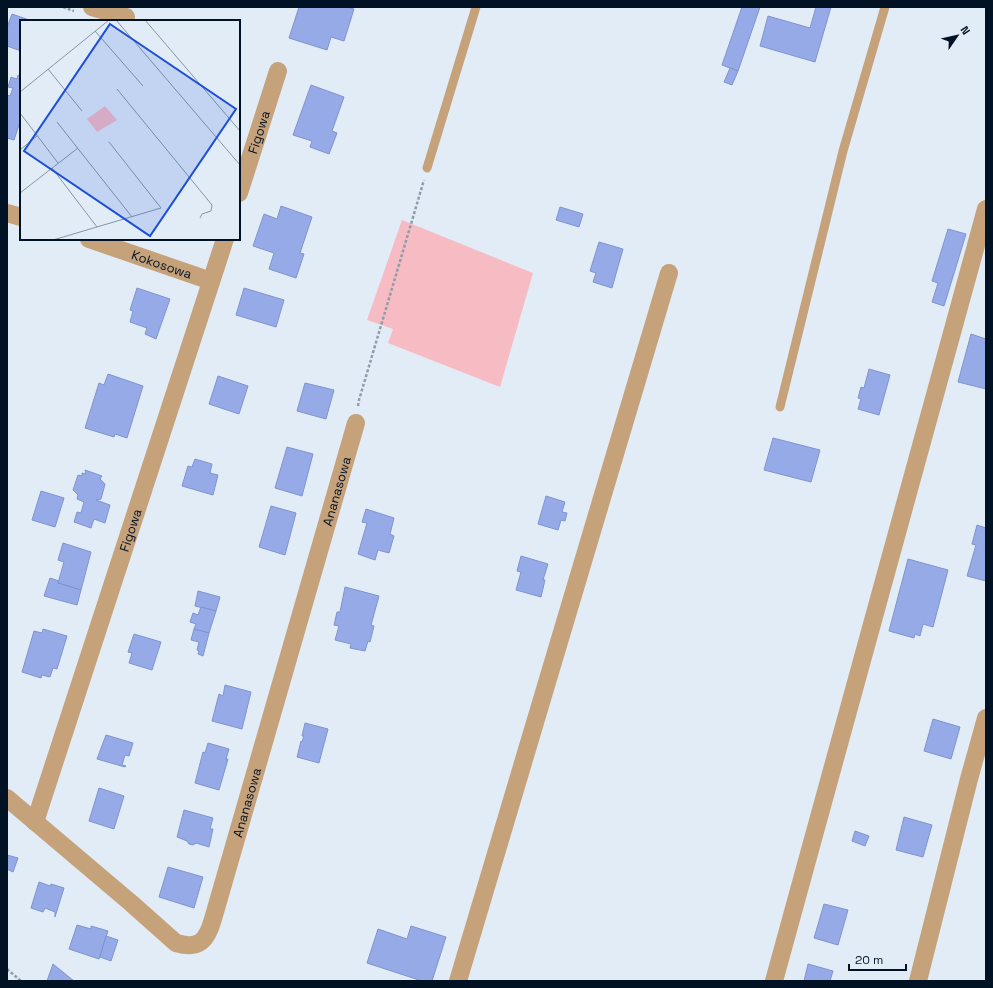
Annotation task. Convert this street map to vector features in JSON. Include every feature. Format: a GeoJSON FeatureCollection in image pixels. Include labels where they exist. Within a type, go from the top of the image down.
{"type":"FeatureCollection","features":[{"type":"Feature","properties":{"kind":"street"},"geometry":{"type":"LineString","coordinates":[[92,7],[127,15]]}},
{"type":"Feature","properties":{"kind":"street","name":"Figowa"},"geometry":{"type":"LineString","coordinates":[[240,190],[278,71]]}},
{"type":"Feature","properties":{"kind":"street"},"geometry":{"type":"LineString","coordinates":[[774,981],[986,209]]}},
{"type":"Feature","properties":{"kind":"street"},"geometry":{"type":"LineString","coordinates":[[7,213],[20,217]]}},
{"type":"Feature","properties":{"kind":"street","name":"Kokosowa"},"geometry":{"type":"LineString","coordinates":[[92,240],[211,281]]}},
{"type":"Feature","properties":{"kind":"street","name":"Figowa"},"geometry":{"type":"LineString","coordinates":[[35,822],[224,240]]}},
{"type":"Feature","properties":{"kind":"street"},"geometry":{"type":"LineString","coordinates":[[458,981],[669,273]]}},
{"type":"Feature","properties":{"kind":"street","name":"Ananasowa"},"geometry":{"type":"LineString","coordinates":[[7,798],[176,942],[183,945],[192,945],[199,943],[209,934],[356,423]]}},
{"type":"Feature","properties":{"kind":"street"},"geometry":{"type":"LineString","coordinates":[[918,981],[986,718]]}},
{"type":"Feature","properties":{"kind":"lane"},"geometry":{"type":"LineString","coordinates":[[427,168],[476,7]]}},
{"type":"Feature","properties":{"kind":"lane"},"geometry":{"type":"LineString","coordinates":[[780,407],[844,151],[885,7]]}},
{"type":"Feature","properties":{"kind":"path"},"geometry":{"type":"LineString","coordinates":[[356,423],[359,400],[427,168]]}},
{"type":"Feature","properties":{"kind":"path"},"geometry":{"type":"LineString","coordinates":[[7,969],[21,981]]}},
{"type":"Feature","properties":{"kind":"shaded area"},"geometry":{"type":"Polygon","coordinates":[[[402,220],[533,273],[500,387],[388,343],[393,329],[367,320],[402,220]]]}},
{"type":"Feature","properties":{"kind":"building"},"geometry":{"type":"Polygon","coordinates":[[[299,7],[347,7],[354,9],[344,41],[331,37],[327,50],[289,38],[299,7]]]}},
{"type":"Feature","properties":{"kind":"building"},"geometry":{"type":"Polygon","coordinates":[[[742,7],[760,7],[738,71],[722,65],[742,7]]]}},
{"type":"Feature","properties":{"kind":"building"},"geometry":{"type":"Polygon","coordinates":[[[816,7],[831,7],[815,62],[760,46],[768,16],[810,28],[816,7]]]}},
{"type":"Feature","properties":{"kind":"building"},"geometry":{"type":"Polygon","coordinates":[[[12,14],[29,20],[20,20],[20,51],[7,46],[7,27],[12,14]]]}},
{"type":"Feature","properties":{"kind":"building"},"geometry":{"type":"Polygon","coordinates":[[[730,68],[738,71],[732,85],[724,82],[730,68]]]}},
{"type":"Feature","properties":{"kind":"building"},"geometry":{"type":"Polygon","coordinates":[[[18,75],[20,76],[20,122],[14,140],[7,138],[7,95],[10,96],[13,88],[8,87],[11,77],[17,79],[18,75]]]}},
{"type":"Feature","properties":{"kind":"building"},"geometry":{"type":"Polygon","coordinates":[[[311,85],[344,97],[332,131],[337,133],[329,154],[310,147],[312,141],[293,135],[311,85]]]}},
{"type":"Feature","properties":{"kind":"building"},"geometry":{"type":"Polygon","coordinates":[[[281,206],[312,217],[300,253],[304,254],[296,278],[269,269],[274,253],[253,246],[264,214],[277,219],[281,206]]]}},
{"type":"Feature","properties":{"kind":"building"},"geometry":{"type":"Polygon","coordinates":[[[560,207],[583,214],[579,227],[556,220],[560,207]]]}},
{"type":"Feature","properties":{"kind":"building"},"geometry":{"type":"Polygon","coordinates":[[[948,229],[966,234],[944,306],[932,302],[938,283],[932,281],[948,229]]]}},
{"type":"Feature","properties":{"kind":"building"},"geometry":{"type":"Polygon","coordinates":[[[599,242],[623,249],[612,288],[593,282],[596,273],[590,271],[599,242]]]}},
{"type":"Feature","properties":{"kind":"building"},"geometry":{"type":"Polygon","coordinates":[[[137,288],[170,299],[156,339],[145,334],[147,328],[130,322],[133,311],[130,310],[137,288]]]}},
{"type":"Feature","properties":{"kind":"building"},"geometry":{"type":"Polygon","coordinates":[[[244,288],[284,300],[276,327],[236,315],[244,288]]]}},
{"type":"Feature","properties":{"kind":"building"},"geometry":{"type":"Polygon","coordinates":[[[971,334],[986,339],[986,389],[958,382],[971,334]]]}},
{"type":"Feature","properties":{"kind":"building"},"geometry":{"type":"Polygon","coordinates":[[[869,369],[890,375],[879,415],[858,409],[861,399],[858,398],[861,387],[864,388],[869,369]]]}},
{"type":"Feature","properties":{"kind":"building"},"geometry":{"type":"Polygon","coordinates":[[[108,374],[143,386],[127,438],[115,434],[114,437],[85,428],[99,383],[104,385],[108,374]]]}},
{"type":"Feature","properties":{"kind":"building"},"geometry":{"type":"Polygon","coordinates":[[[218,376],[248,386],[239,414],[209,404],[218,376]]]}},
{"type":"Feature","properties":{"kind":"building"},"geometry":{"type":"Polygon","coordinates":[[[305,383],[334,390],[326,419],[297,411],[305,383]]]}},
{"type":"Feature","properties":{"kind":"building"},"geometry":{"type":"Polygon","coordinates":[[[773,438],[820,450],[811,482],[764,470],[773,438]]]}},
{"type":"Feature","properties":{"kind":"building"},"geometry":{"type":"Polygon","coordinates":[[[287,447],[313,454],[302,496],[275,488],[287,447]]]}},
{"type":"Feature","properties":{"kind":"building"},"geometry":{"type":"Polygon","coordinates":[[[195,459],[212,464],[210,473],[218,475],[213,495],[182,486],[188,466],[192,467],[195,459]]]}},
{"type":"Feature","properties":{"kind":"building"},"geometry":{"type":"Polygon","coordinates":[[[85,470],[102,476],[100,479],[105,484],[101,499],[96,500],[110,505],[105,523],[94,519],[91,528],[74,522],[77,512],[81,513],[84,502],[77,499],[78,495],[73,490],[78,475],[82,476],[82,473],[86,474],[85,470]]]}},
{"type":"Feature","properties":{"kind":"building"},"geometry":{"type":"Polygon","coordinates":[[[41,491],[64,498],[55,527],[32,520],[41,491]]]}},
{"type":"Feature","properties":{"kind":"building"},"geometry":{"type":"Polygon","coordinates":[[[546,496],[565,502],[562,512],[567,513],[565,521],[561,520],[558,530],[538,524],[546,496]]]}},
{"type":"Feature","properties":{"kind":"building"},"geometry":{"type":"Polygon","coordinates":[[[271,506],[296,513],[285,555],[259,547],[271,506]]]}},
{"type":"Feature","properties":{"kind":"building"},"geometry":{"type":"Polygon","coordinates":[[[366,509],[394,518],[390,534],[394,536],[389,553],[378,550],[375,560],[358,554],[367,523],[362,522],[366,509]]]}},
{"type":"Feature","properties":{"kind":"building"},"geometry":{"type":"Polygon","coordinates":[[[977,525],[986,528],[986,581],[967,576],[976,545],[972,544],[977,525]]]}},
{"type":"Feature","properties":{"kind":"building"},"geometry":{"type":"Polygon","coordinates":[[[63,543],[91,552],[81,590],[58,583],[64,562],[58,560],[63,543]]]}},
{"type":"Feature","properties":{"kind":"building"},"geometry":{"type":"Polygon","coordinates":[[[521,556],[548,564],[543,580],[545,580],[541,597],[516,590],[521,572],[517,571],[521,556]]]}},
{"type":"Feature","properties":{"kind":"building"},"geometry":{"type":"Polygon","coordinates":[[[908,559],[948,570],[933,627],[923,624],[920,636],[915,634],[914,638],[889,631],[908,559]]]}},
{"type":"Feature","properties":{"kind":"building"},"geometry":{"type":"Polygon","coordinates":[[[50,578],[59,581],[58,583],[81,590],[77,605],[44,596],[50,578]]]}},
{"type":"Feature","properties":{"kind":"building"},"geometry":{"type":"Polygon","coordinates":[[[345,587],[379,596],[371,625],[374,626],[370,642],[368,641],[365,651],[350,648],[351,644],[335,640],[339,626],[334,625],[337,612],[340,612],[345,587]]]}},
{"type":"Feature","properties":{"kind":"building"},"geometry":{"type":"Polygon","coordinates":[[[198,591],[220,597],[216,611],[195,606],[198,591]]]}},
{"type":"Feature","properties":{"kind":"building"},"geometry":{"type":"Polygon","coordinates":[[[201,607],[216,611],[209,633],[194,629],[196,624],[190,622],[193,613],[198,615],[201,607]]]}},
{"type":"Feature","properties":{"kind":"building"},"geometry":{"type":"Polygon","coordinates":[[[43,629],[67,636],[57,669],[53,668],[50,677],[42,675],[41,678],[22,672],[34,631],[42,633],[43,629]]]}},
{"type":"Feature","properties":{"kind":"building"},"geometry":{"type":"Polygon","coordinates":[[[194,629],[209,633],[203,656],[198,654],[199,651],[197,650],[199,642],[191,640],[194,629]]]}},
{"type":"Feature","properties":{"kind":"building"},"geometry":{"type":"Polygon","coordinates":[[[134,634],[161,642],[152,670],[129,663],[132,653],[128,652],[134,634]]]}},
{"type":"Feature","properties":{"kind":"building"},"geometry":{"type":"Polygon","coordinates":[[[225,685],[251,692],[242,729],[212,721],[219,694],[223,696],[225,685]]]}},
{"type":"Feature","properties":{"kind":"building"},"geometry":{"type":"Polygon","coordinates":[[[933,719],[960,727],[951,759],[924,751],[933,719]]]}},
{"type":"Feature","properties":{"kind":"building"},"geometry":{"type":"Polygon","coordinates":[[[305,723],[328,729],[319,763],[297,757],[301,741],[302,742],[304,736],[302,736],[305,723]]]}},
{"type":"Feature","properties":{"kind":"building"},"geometry":{"type":"Polygon","coordinates":[[[106,735],[133,743],[129,756],[125,755],[122,765],[126,766],[125,767],[97,759],[106,735]]]}},
{"type":"Feature","properties":{"kind":"building"},"geometry":{"type":"Polygon","coordinates":[[[208,743],[229,749],[226,759],[228,759],[219,790],[195,783],[203,752],[205,753],[208,743]]]}},
{"type":"Feature","properties":{"kind":"building"},"geometry":{"type":"Polygon","coordinates":[[[99,788],[124,796],[114,829],[89,821],[99,788]]]}},
{"type":"Feature","properties":{"kind":"building"},"geometry":{"type":"Polygon","coordinates":[[[184,810],[213,818],[210,829],[213,829],[209,847],[196,843],[193,845],[189,844],[187,841],[177,837],[184,810]]]}},
{"type":"Feature","properties":{"kind":"building"},"geometry":{"type":"Polygon","coordinates":[[[904,817],[932,825],[923,857],[896,850],[904,817]]]}},
{"type":"Feature","properties":{"kind":"building"},"geometry":{"type":"Polygon","coordinates":[[[855,831],[869,836],[865,846],[852,841],[855,831]]]}},
{"type":"Feature","properties":{"kind":"building"},"geometry":{"type":"Polygon","coordinates":[[[7,855],[18,858],[13,872],[7,869],[7,855]]]}},
{"type":"Feature","properties":{"kind":"building"},"geometry":{"type":"Polygon","coordinates":[[[168,867],[203,877],[194,908],[159,897],[168,867]]]}},
{"type":"Feature","properties":{"kind":"building"},"geometry":{"type":"Polygon","coordinates":[[[39,882],[50,886],[51,884],[64,888],[55,917],[55,912],[45,908],[43,912],[31,908],[39,882]]]}},
{"type":"Feature","properties":{"kind":"building"},"geometry":{"type":"Polygon","coordinates":[[[824,904],[848,910],[838,945],[814,938],[824,904]]]}},
{"type":"Feature","properties":{"kind":"building"},"geometry":{"type":"Polygon","coordinates":[[[77,925],[91,929],[91,926],[108,931],[99,959],[69,949],[77,925]]]}},
{"type":"Feature","properties":{"kind":"building"},"geometry":{"type":"Polygon","coordinates":[[[411,926],[446,937],[432,981],[422,981],[367,963],[378,929],[407,939],[411,926]]]}},
{"type":"Feature","properties":{"kind":"building"},"geometry":{"type":"Polygon","coordinates":[[[106,936],[118,940],[111,961],[100,957],[106,936]]]}},
{"type":"Feature","properties":{"kind":"building"},"geometry":{"type":"Polygon","coordinates":[[[53,964],[74,981],[47,981],[53,964]]]}},
{"type":"Feature","properties":{"kind":"building"},"geometry":{"type":"Polygon","coordinates":[[[808,964],[833,971],[830,981],[804,981],[808,964]]]}}]}
